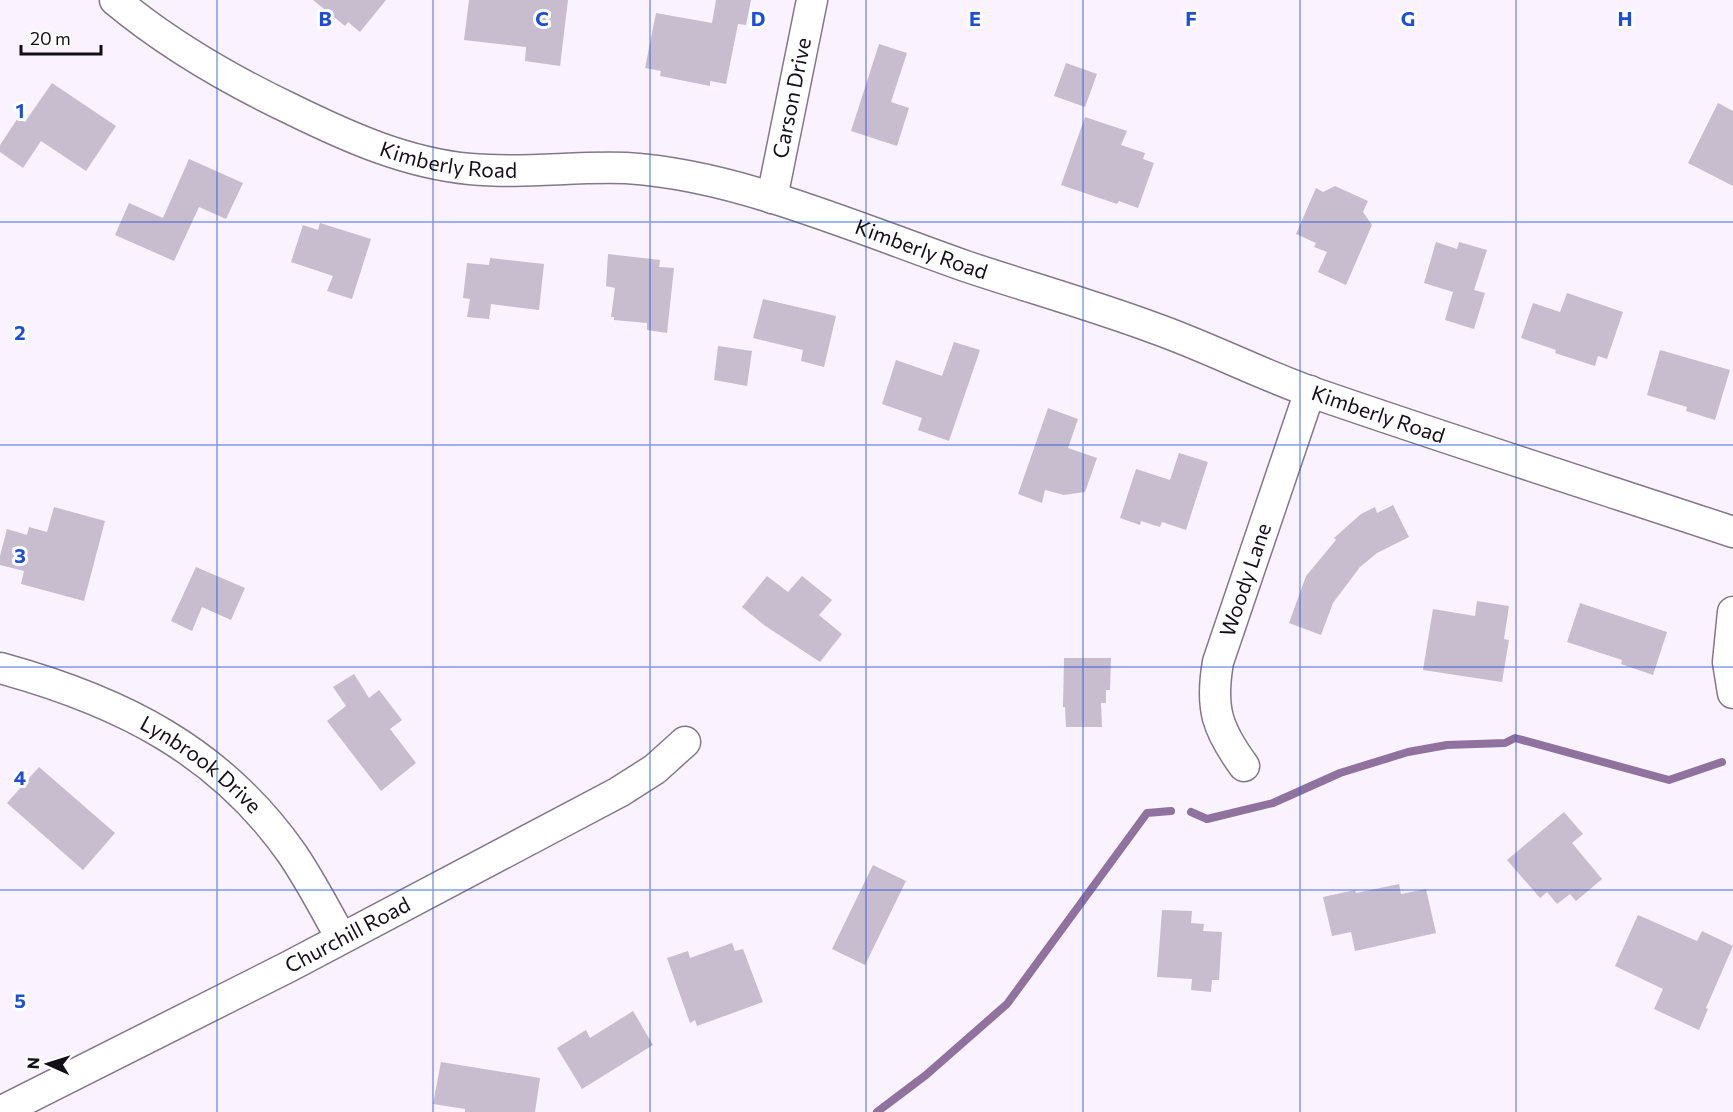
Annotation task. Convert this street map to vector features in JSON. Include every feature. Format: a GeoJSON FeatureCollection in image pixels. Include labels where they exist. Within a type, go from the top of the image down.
{"type":"FeatureCollection","features":[{"type":"Feature","properties":{"kind":"street","name":"Kimberly Road"},"geometry":{"type":"LineString","coordinates":[[115,0],[140,21],[188,54],[242,86],[351,138],[393,153],[470,169],[526,172],[623,168],[683,174],[772,198],[968,267],[1156,328],[1310,391],[1733,532]]}},
{"type":"Feature","properties":{"kind":"street","name":"Carson Drive"},"geometry":{"type":"LineString","coordinates":[[772,198],[812,0]]}},
{"type":"Feature","properties":{"kind":"street","name":"Woody Lane"},"geometry":{"type":"LineString","coordinates":[[1244,766],[1227,744],[1215,705],[1214,685],[1218,662],[1310,391]]}},
{"type":"Feature","properties":{"kind":"street"},"geometry":{"type":"LineString","coordinates":[[1733,612],[1728,662],[1733,693]]}},
{"type":"Feature","properties":{"kind":"street","name":"Lynbrook Drive"},"geometry":{"type":"LineString","coordinates":[[0,668],[54,683],[110,705],[164,733],[208,765],[254,807],[292,854],[317,892],[340,938]]}},
{"type":"Feature","properties":{"kind":"street","name":"Churchill Road"},"geometry":{"type":"LineString","coordinates":[[0,1112],[290,966],[619,792],[655,769],[685,742]]}},
{"type":"Feature","properties":{"kind":"building"},"geometry":{"type":"Polygon","coordinates":[[[313,0],[386,0],[360,32],[348,22],[345,26],[313,0]]]}},
{"type":"Feature","properties":{"kind":"building"},"geometry":{"type":"Polygon","coordinates":[[[469,0],[568,0],[560,66],[525,61],[526,47],[464,40],[469,0]]]}},
{"type":"Feature","properties":{"kind":"building"},"geometry":{"type":"Polygon","coordinates":[[[716,0],[751,0],[746,25],[738,24],[726,84],[710,81],[710,86],[660,76],[661,71],[645,68],[656,13],[712,23],[716,0]]]}},
{"type":"Feature","properties":{"kind":"building"},"geometry":{"type":"Polygon","coordinates":[[[879,44],[907,53],[891,102],[909,108],[897,146],[851,131],[879,44]]]}},
{"type":"Feature","properties":{"kind":"building"},"geometry":{"type":"Polygon","coordinates":[[[1066,63],[1097,74],[1085,107],[1054,96],[1066,63]]]}},
{"type":"Feature","properties":{"kind":"building"},"geometry":{"type":"Polygon","coordinates":[[[52,83],[116,126],[86,171],[41,141],[23,168],[0,152],[0,145],[18,118],[25,122],[52,83]]]}},
{"type":"Feature","properties":{"kind":"building"},"geometry":{"type":"Polygon","coordinates":[[[1718,103],[1733,111],[1733,186],[1688,163],[1718,103]]]}},
{"type":"Feature","properties":{"kind":"building"},"geometry":{"type":"Polygon","coordinates":[[[1085,117],[1127,131],[1121,145],[1145,153],[1143,159],[1154,163],[1138,208],[1119,201],[1117,204],[1061,185],[1085,117]]]}},
{"type":"Feature","properties":{"kind":"building"},"geometry":{"type":"Polygon","coordinates":[[[189,159],[243,183],[226,219],[199,207],[174,261],[115,235],[129,203],[163,218],[189,159]]]}},
{"type":"Feature","properties":{"kind":"building"},"geometry":{"type":"Polygon","coordinates":[[[1335,186],[1368,201],[1363,212],[1372,225],[1346,285],[1318,272],[1327,252],[1314,247],[1316,243],[1296,234],[1316,188],[1323,192],[1335,186]]]}},
{"type":"Feature","properties":{"kind":"building"},"geometry":{"type":"Polygon","coordinates":[[[320,223],[371,239],[352,299],[327,291],[333,276],[291,262],[303,225],[318,230],[320,223]]]}},
{"type":"Feature","properties":{"kind":"building"},"geometry":{"type":"Polygon","coordinates":[[[1436,242],[1457,249],[1459,242],[1487,250],[1474,290],[1485,293],[1474,329],[1445,320],[1453,292],[1424,283],[1436,242]]]}},
{"type":"Feature","properties":{"kind":"building"},"geometry":{"type":"Polygon","coordinates":[[[608,254],[660,260],[659,267],[674,268],[667,333],[647,330],[647,323],[614,320],[614,317],[611,317],[615,288],[606,286],[608,254]]]}},
{"type":"Feature","properties":{"kind":"building"},"geometry":{"type":"Polygon","coordinates":[[[490,258],[544,264],[539,310],[491,304],[489,319],[467,317],[470,299],[463,298],[467,263],[489,265],[490,258]]]}},
{"type":"Feature","properties":{"kind":"building"},"geometry":{"type":"Polygon","coordinates":[[[1567,293],[1623,312],[1607,359],[1598,356],[1595,366],[1555,353],[1556,350],[1521,338],[1533,303],[1560,312],[1567,293]]]}},
{"type":"Feature","properties":{"kind":"building"},"geometry":{"type":"Polygon","coordinates":[[[763,299],[836,316],[824,367],[801,361],[803,350],[753,338],[763,299]]]}},
{"type":"Feature","properties":{"kind":"building"},"geometry":{"type":"Polygon","coordinates":[[[954,342],[980,350],[949,441],[918,430],[922,418],[882,404],[896,360],[942,376],[954,342]]]}},
{"type":"Feature","properties":{"kind":"building"},"geometry":{"type":"Polygon","coordinates":[[[718,346],[752,351],[747,386],[714,380],[718,346]]]}},
{"type":"Feature","properties":{"kind":"building"},"geometry":{"type":"Polygon","coordinates":[[[1660,350],[1730,370],[1715,420],[1686,411],[1687,407],[1647,395],[1660,350]]]}},
{"type":"Feature","properties":{"kind":"building"},"geometry":{"type":"Polygon","coordinates":[[[1048,408],[1078,419],[1068,448],[1097,458],[1085,492],[1064,495],[1045,490],[1042,503],[1018,494],[1048,408]]]}},
{"type":"Feature","properties":{"kind":"building"},"geometry":{"type":"Polygon","coordinates":[[[1179,453],[1208,462],[1186,530],[1162,522],[1160,527],[1141,521],[1140,525],[1120,518],[1136,469],[1170,480],[1179,453]]]}},
{"type":"Feature","properties":{"kind":"building"},"geometry":{"type":"Polygon","coordinates":[[[1393,505],[1409,537],[1377,553],[1360,567],[1333,603],[1321,635],[1289,623],[1306,576],[1336,540],[1334,538],[1361,514],[1375,507],[1377,513],[1393,505]]]}},
{"type":"Feature","properties":{"kind":"building"},"geometry":{"type":"Polygon","coordinates":[[[54,507],[105,521],[84,601],[21,584],[24,571],[0,565],[7,529],[27,535],[29,527],[47,532],[54,507]]]}},
{"type":"Feature","properties":{"kind":"building"},"geometry":{"type":"Polygon","coordinates":[[[196,567],[245,588],[231,620],[202,607],[192,631],[171,621],[196,567]]]}},
{"type":"Feature","properties":{"kind":"building"},"geometry":{"type":"Polygon","coordinates":[[[767,576],[788,592],[802,576],[832,600],[819,615],[842,634],[820,662],[764,625],[742,607],[767,576]]]}},
{"type":"Feature","properties":{"kind":"building"},"geometry":{"type":"Polygon","coordinates":[[[1477,601],[1509,606],[1504,639],[1509,640],[1502,682],[1423,670],[1433,609],[1475,616],[1477,601]]]}},
{"type":"Feature","properties":{"kind":"building"},"geometry":{"type":"Polygon","coordinates":[[[1580,603],[1667,632],[1653,675],[1621,664],[1622,660],[1567,642],[1580,603]]]}},
{"type":"Feature","properties":{"kind":"building"},"geometry":{"type":"Polygon","coordinates":[[[1064,658],[1111,658],[1110,690],[1106,690],[1106,703],[1101,703],[1102,727],[1066,727],[1065,707],[1063,707],[1064,658]]]}},
{"type":"Feature","properties":{"kind":"building"},"geometry":{"type":"Polygon","coordinates":[[[354,674],[369,698],[379,690],[402,720],[390,729],[416,763],[381,791],[327,721],[346,706],[333,687],[354,674]]]}},
{"type":"Feature","properties":{"kind":"building"},"geometry":{"type":"Polygon","coordinates":[[[39,767],[115,833],[83,870],[7,803],[39,767]]]}},
{"type":"Feature","properties":{"kind":"building"},"geometry":{"type":"Polygon","coordinates":[[[1564,812],[1583,834],[1572,843],[1602,879],[1576,901],[1570,894],[1557,904],[1547,892],[1540,898],[1507,860],[1564,812]]]}},
{"type":"Feature","properties":{"kind":"building"},"geometry":{"type":"Polygon","coordinates":[[[873,865],[906,881],[865,965],[832,949],[873,865]]]}},
{"type":"Feature","properties":{"kind":"building"},"geometry":{"type":"Polygon","coordinates":[[[1399,884],[1401,894],[1426,889],[1436,933],[1355,951],[1351,932],[1332,936],[1323,897],[1399,884]]]}},
{"type":"Feature","properties":{"kind":"building"},"geometry":{"type":"Polygon","coordinates":[[[1162,910],[1192,911],[1191,923],[1204,924],[1203,931],[1222,932],[1219,980],[1212,980],[1211,992],[1191,990],[1192,979],[1157,977],[1162,910]]]}},
{"type":"Feature","properties":{"kind":"building"},"geometry":{"type":"Polygon","coordinates":[[[1638,915],[1697,941],[1702,931],[1733,946],[1699,1030],[1654,1009],[1663,989],[1615,966],[1638,915]]]}},
{"type":"Feature","properties":{"kind":"building"},"geometry":{"type":"Polygon","coordinates":[[[732,943],[735,951],[743,949],[763,1002],[697,1026],[695,1020],[690,1023],[667,958],[688,951],[690,958],[732,943]]]}},
{"type":"Feature","properties":{"kind":"building"},"geometry":{"type":"Polygon","coordinates":[[[633,1011],[653,1045],[582,1089],[557,1048],[586,1030],[590,1038],[633,1011]]]}},
{"type":"Feature","properties":{"kind":"building"},"geometry":{"type":"Polygon","coordinates":[[[441,1062],[540,1078],[535,1112],[465,1112],[465,1109],[433,1104],[441,1062]]]}},
{"type":"Feature","properties":{"kind":"waterway"},"geometry":{"type":"LineString","coordinates":[[1191,812],[1207,819],[1273,803],[1340,773],[1408,752],[1447,745],[1505,743],[1515,738],[1669,780],[1722,762]]}},
{"type":"Feature","properties":{"kind":"waterway"},"geometry":{"type":"LineString","coordinates":[[877,1112],[926,1075],[1007,1004],[1147,813],[1171,811]]}}]}
